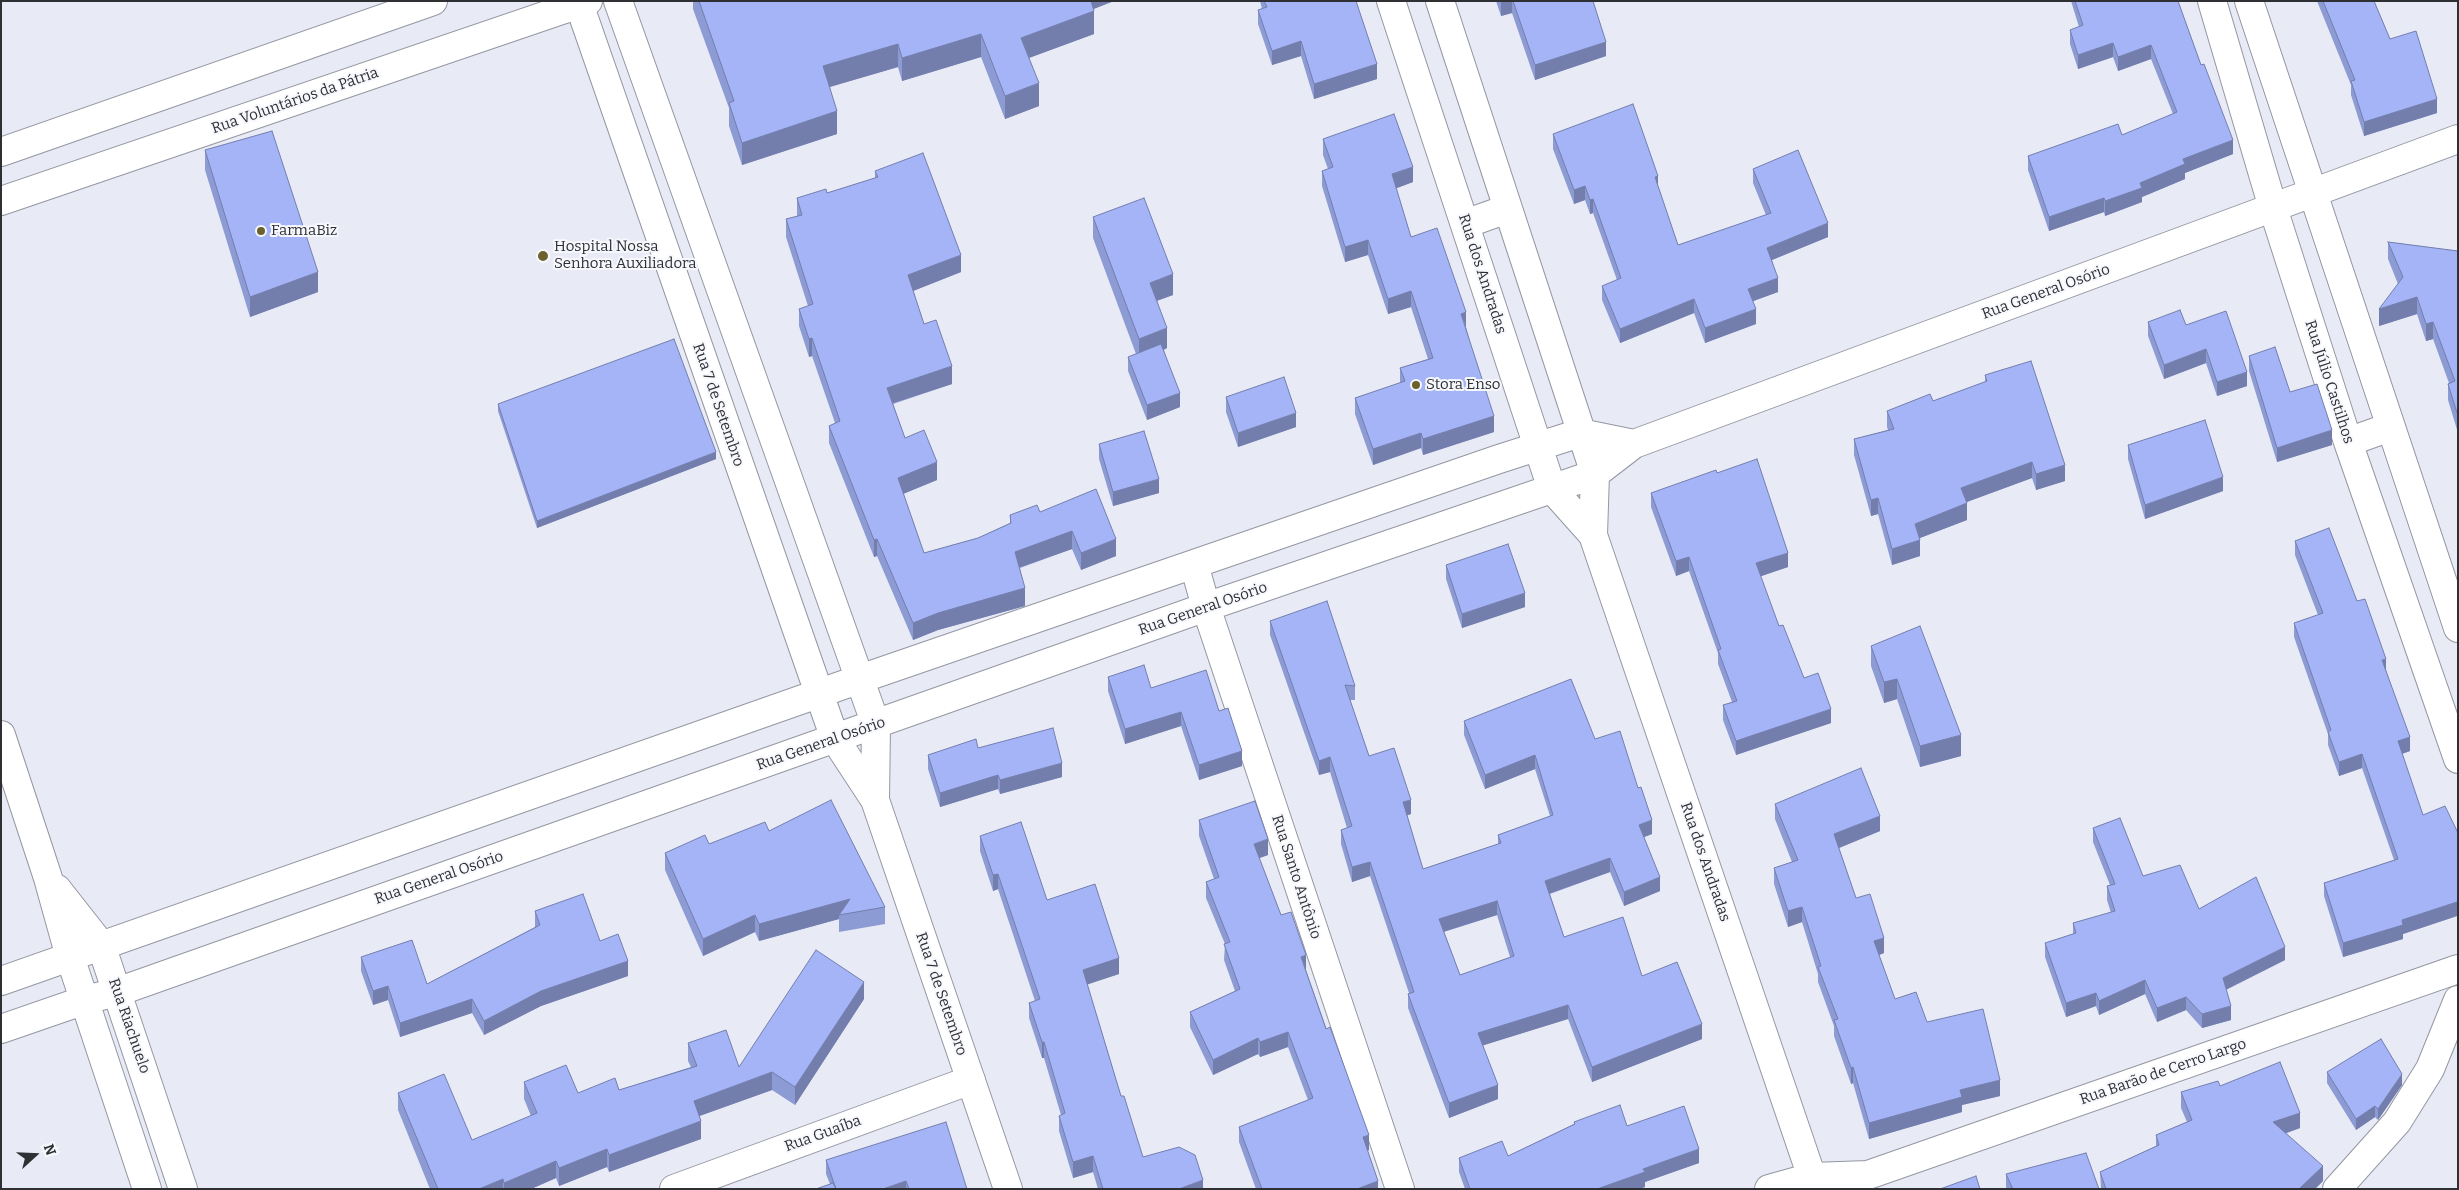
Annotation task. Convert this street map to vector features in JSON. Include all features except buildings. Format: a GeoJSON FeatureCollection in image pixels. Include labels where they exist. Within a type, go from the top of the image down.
{"type":"FeatureCollection","features":[{"type":"Feature","properties":{"kind":"street"},"geometry":{"type":"LineString","coordinates":[[1,152],[434,1]]}},
{"type":"Feature","properties":{"kind":"street","name":"Rua 7 de Setembro"},"geometry":{"type":"LineString","coordinates":[[618,1],[876,725],[874,800]]}},
{"type":"Feature","properties":{"kind":"street","name":"Rua dos Andradas"},"geometry":{"type":"LineString","coordinates":[[1391,1],[1552,489],[1593,535]]}},
{"type":"Feature","properties":{"kind":"street","name":"Rua dos Andradas"},"geometry":{"type":"LineString","coordinates":[[1440,1],[1595,474],[1593,535],[1814,1183]]}},
{"type":"Feature","properties":{"kind":"street","name":"Rua Júlio Castilhos"},"geometry":{"type":"LineString","coordinates":[[2212,1],[2273,208],[2348,442],[2458,759]]}},
{"type":"Feature","properties":{"kind":"street"},"geometry":{"type":"LineString","coordinates":[[2249,1],[2458,628]]}},
{"type":"Feature","properties":{"kind":"street","name":"Rua 7 de Setembro"},"geometry":{"type":"LineString","coordinates":[[582,2],[685,309],[835,739],[874,800],[1008,1189]]}},
{"type":"Feature","properties":{"kind":"street","name":"Rua Voluntários da Pátria"},"geometry":{"type":"LineString","coordinates":[[1,201],[582,2]]}},
{"type":"Feature","properties":{"kind":"street","name":"Rua General Osório"},"geometry":{"type":"LineString","coordinates":[[1,1029],[85,1000],[117,992],[1206,607],[1595,474],[1634,444],[2458,139]]}},
{"type":"Feature","properties":{"kind":"street"},"geometry":{"type":"LineString","coordinates":[[1465,224],[1507,209]]}},
{"type":"Feature","properties":{"kind":"street"},"geometry":{"type":"LineString","coordinates":[[685,309],[723,297]]}},
{"type":"Feature","properties":{"kind":"street"},"geometry":{"type":"LineString","coordinates":[[2348,442],[2390,427]]}},
{"type":"Feature","properties":{"kind":"street"},"geometry":{"type":"LineString","coordinates":[[1,980],[860,679],[1538,446],[1580,433],[1634,444]]}},
{"type":"Feature","properties":{"kind":"street","name":"Rua Santo Antônio"},"geometry":{"type":"LineString","coordinates":[[1194,564],[1206,607],[1400,1189]]}},
{"type":"Feature","properties":{"kind":"street","name":"Rua Riachuelo"},"geometry":{"type":"LineString","coordinates":[[1,735],[48,878],[70,957],[147,1189]]}},
{"type":"Feature","properties":{"kind":"street","name":"Rua Riachuelo"},"geometry":{"type":"LineString","coordinates":[[48,878],[101,945],[183,1189]]}},
{"type":"Feature","properties":{"kind":"street","name":"Rua Barão de Cerro Largo"},"geometry":{"type":"LineString","coordinates":[[1769,1189],[1814,1183],[1861,1182],[2458,969]]}},
{"type":"Feature","properties":{"kind":"street"},"geometry":{"type":"LineString","coordinates":[[2337,1189],[2397,1122],[2430,1068],[2458,1000]]}},
{"type":"Feature","properties":{"kind":"street","name":"Rua Guaíba"},"geometry":{"type":"LineString","coordinates":[[674,1189],[971,1080]]}},
{"type":"Feature","properties":{"kind":"place","name":"FarmaBiz"},"geometry":{"type":"Point","coordinates":[261,231]}},
{"type":"Feature","properties":{"kind":"place","name":"Hospital Nossa Senhora Auxiliadora"},"geometry":{"type":"Point","coordinates":[543,256]}},
{"type":"Feature","properties":{"kind":"place","name":"Stora Enso"},"geometry":{"type":"Point","coordinates":[1416,385]}}]}
